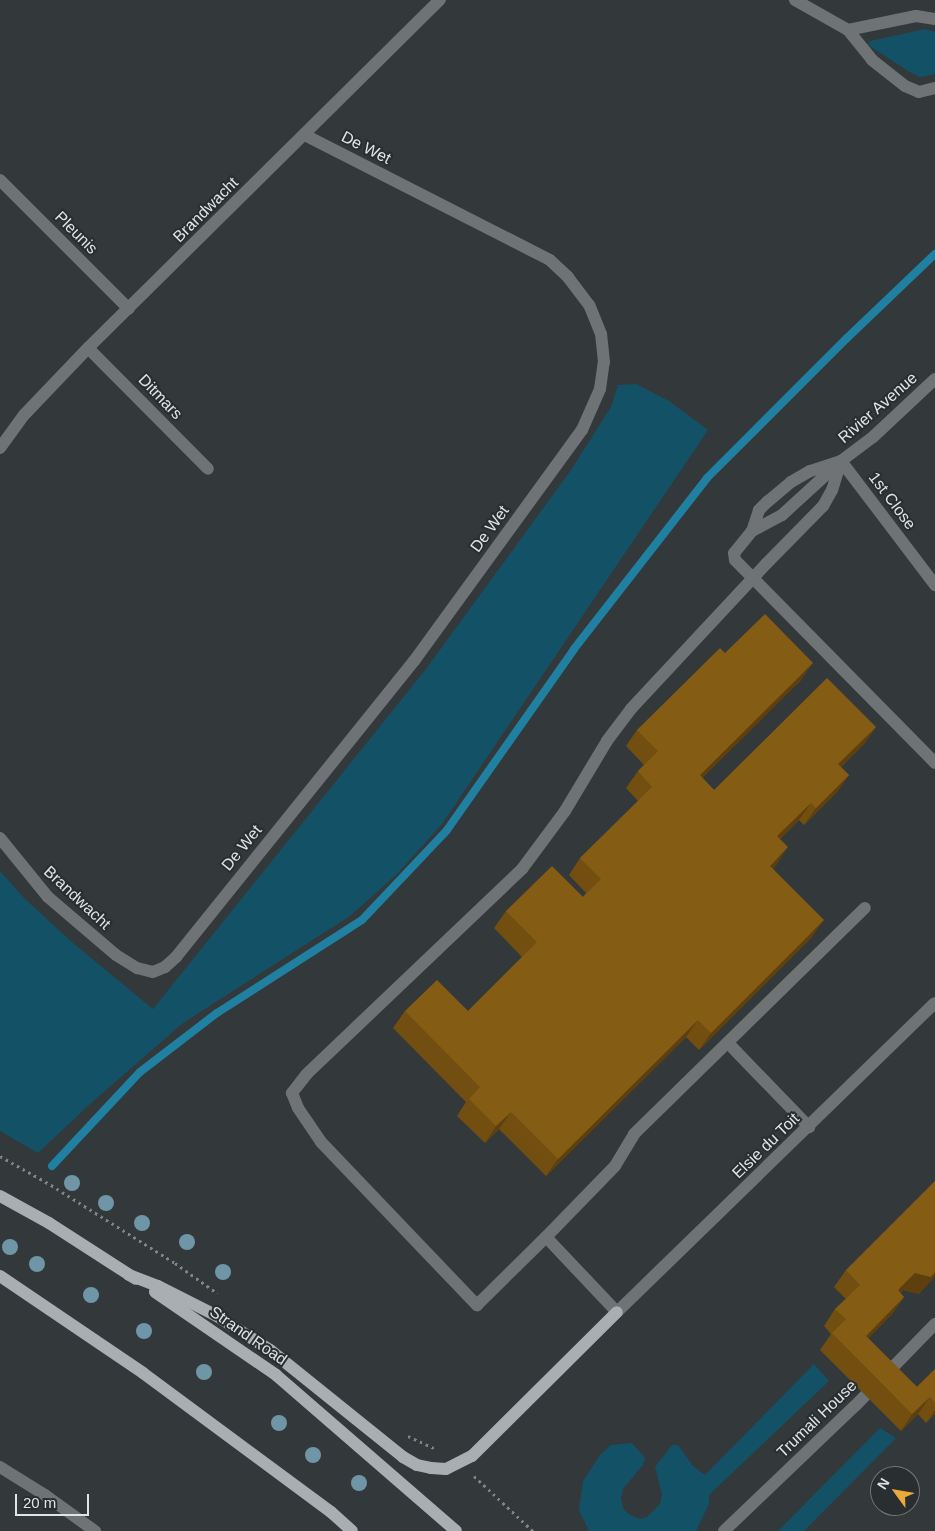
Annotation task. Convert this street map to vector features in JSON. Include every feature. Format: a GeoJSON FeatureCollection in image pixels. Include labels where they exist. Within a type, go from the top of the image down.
{"type":"FeatureCollection","features":[{"type":"Feature","properties":{"kind":"main road","name":"Strand Road"},"geometry":{"type":"LineString","coordinates":[[0,1196],[49,1223],[230,1341],[276,1375],[456,1531]]}},
{"type":"Feature","properties":{"kind":"main road"},"geometry":{"type":"LineString","coordinates":[[129,1275],[158,1286],[217,1316],[270,1350],[403,1457],[417,1465],[431,1468],[446,1469],[472,1456],[617,1312]]}},
{"type":"Feature","properties":{"kind":"main road"},"geometry":{"type":"LineString","coordinates":[[0,1276],[143,1373],[331,1512],[352,1531]]}},
{"type":"Feature","properties":{"kind":"street","name":"Brandwacht"},"geometry":{"type":"LineString","coordinates":[[0,448],[24,415],[88,348],[440,0]]}},
{"type":"Feature","properties":{"kind":"street"},"geometry":{"type":"LineString","coordinates":[[794,0],[848,30],[872,60],[904,86],[919,92],[935,88]]}},
{"type":"Feature","properties":{"kind":"street"},"geometry":{"type":"LineString","coordinates":[[848,30],[916,16],[935,19]]}},
{"type":"Feature","properties":{"kind":"street","name":"De Wet"},"geometry":{"type":"LineString","coordinates":[[116,955],[138,968],[153,972],[165,967],[176,957],[414,661],[582,430],[600,390],[604,362],[601,334],[589,305],[568,277],[550,260],[305,135]]}},
{"type":"Feature","properties":{"kind":"street","name":"Pleunis"},"geometry":{"type":"LineString","coordinates":[[0,180],[129,309]]}},
{"type":"Feature","properties":{"kind":"street","name":"Ditmars"},"geometry":{"type":"LineString","coordinates":[[88,348],[208,470]]}},
{"type":"Feature","properties":{"kind":"street","name":"Rivier Avenue"},"geometry":{"type":"LineString","coordinates":[[752,531],[782,515],[841,461],[873,437],[935,379]]}},
{"type":"Feature","properties":{"kind":"street","name":"Rivier Avenue"},"geometry":{"type":"LineString","coordinates":[[752,531],[760,510],[791,482],[810,471],[841,461]]}},
{"type":"Feature","properties":{"kind":"street","name":"Rivier Avenue"},"geometry":{"type":"LineString","coordinates":[[546,1237],[477,1305],[320,1142],[298,1108],[292,1093],[306,1075],[522,869],[565,811],[607,741],[631,709],[822,506],[832,490],[841,461]]}},
{"type":"Feature","properties":{"kind":"street","name":"1st Close"},"geometry":{"type":"LineString","coordinates":[[841,461],[935,585]]}},
{"type":"Feature","properties":{"kind":"street"},"geometry":{"type":"LineString","coordinates":[[752,531],[734,553],[735,560],[935,763]]}},
{"type":"Feature","properties":{"kind":"street","name":"Brandwacht"},"geometry":{"type":"LineString","coordinates":[[0,838],[48,897],[116,955]]}},
{"type":"Feature","properties":{"kind":"street"},"geometry":{"type":"LineString","coordinates":[[617,1312],[546,1237],[615,1166],[634,1134],[865,908]]}},
{"type":"Feature","properties":{"kind":"street","name":"Elsie du Toit"},"geometry":{"type":"LineString","coordinates":[[617,1312],[935,1003]]}},
{"type":"Feature","properties":{"kind":"street"},"geometry":{"type":"LineString","coordinates":[[728,1043],[809,1127]]}},
{"type":"Feature","properties":{"kind":"street","name":"Trumali House"},"geometry":{"type":"LineString","coordinates":[[724,1531],[854,1406],[933,1326]]}},
{"type":"Feature","properties":{"kind":"street"},"geometry":{"type":"LineString","coordinates":[[0,1467],[81,1526],[95,1531]]}},
{"type":"Feature","properties":{"kind":"shaded area"},"geometry":{"type":"Polygon","coordinates":[[[925,29],[935,32],[935,74],[920,77],[868,45],[870,41],[925,29]]]}},
{"type":"Feature","properties":{"kind":"shaded area"},"geometry":{"type":"Polygon","coordinates":[[[636,384],[669,401],[708,430],[442,824],[397,874],[350,916],[183,1023],[90,1104],[38,1153],[0,1131],[0,871],[24,898],[74,944],[153,1009],[426,669],[571,470],[611,407],[618,385],[636,384]]]}},
{"type":"Feature","properties":{"kind":"shaded area"},"geometry":{"type":"Polygon","coordinates":[[[814,1364],[829,1381],[709,1495],[709,1504],[696,1531],[589,1531],[579,1510],[583,1481],[600,1455],[611,1445],[632,1443],[645,1458],[643,1465],[623,1489],[621,1498],[623,1508],[628,1514],[640,1519],[647,1517],[660,1504],[662,1494],[655,1467],[672,1445],[678,1445],[693,1466],[705,1475],[814,1364]]]}},
{"type":"Feature","properties":{"kind":"shaded area"},"geometry":{"type":"Polygon","coordinates":[[[880,1428],[896,1438],[804,1531],[778,1531],[880,1428]]]}},
{"type":"Feature","properties":{"kind":"building"},"geometry":{"type":"Polygon","coordinates":[[[765,614],[813,663],[700,775],[714,790],[827,678],[876,727],[838,764],[849,775],[816,808],[811,803],[777,836],[788,847],[770,866],[824,920],[711,1033],[698,1020],[558,1159],[511,1112],[496,1126],[469,1099],[480,1087],[405,1011],[437,980],[468,1011],[537,942],[506,911],[552,866],[583,897],[601,879],[580,858],[652,787],[638,771],[658,751],[637,730],[720,648],[725,653],[765,614]]]}},
{"type":"Feature","properties":{"kind":"building"},"geometry":{"type":"Polygon","coordinates":[[[935,1181],[935,1272],[931,1277],[915,1273],[898,1290],[904,1297],[866,1336],[917,1387],[935,1369],[935,1403],[930,1397],[912,1414],[832,1333],[846,1319],[835,1309],[860,1285],[846,1270],[935,1181]]]}},
{"type":"Feature","properties":{"kind":"waterway"},"geometry":{"type":"LineString","coordinates":[[52,1166],[140,1072],[217,1013],[362,920],[447,830],[574,649],[707,478],[846,339],[935,254]]}}]}
